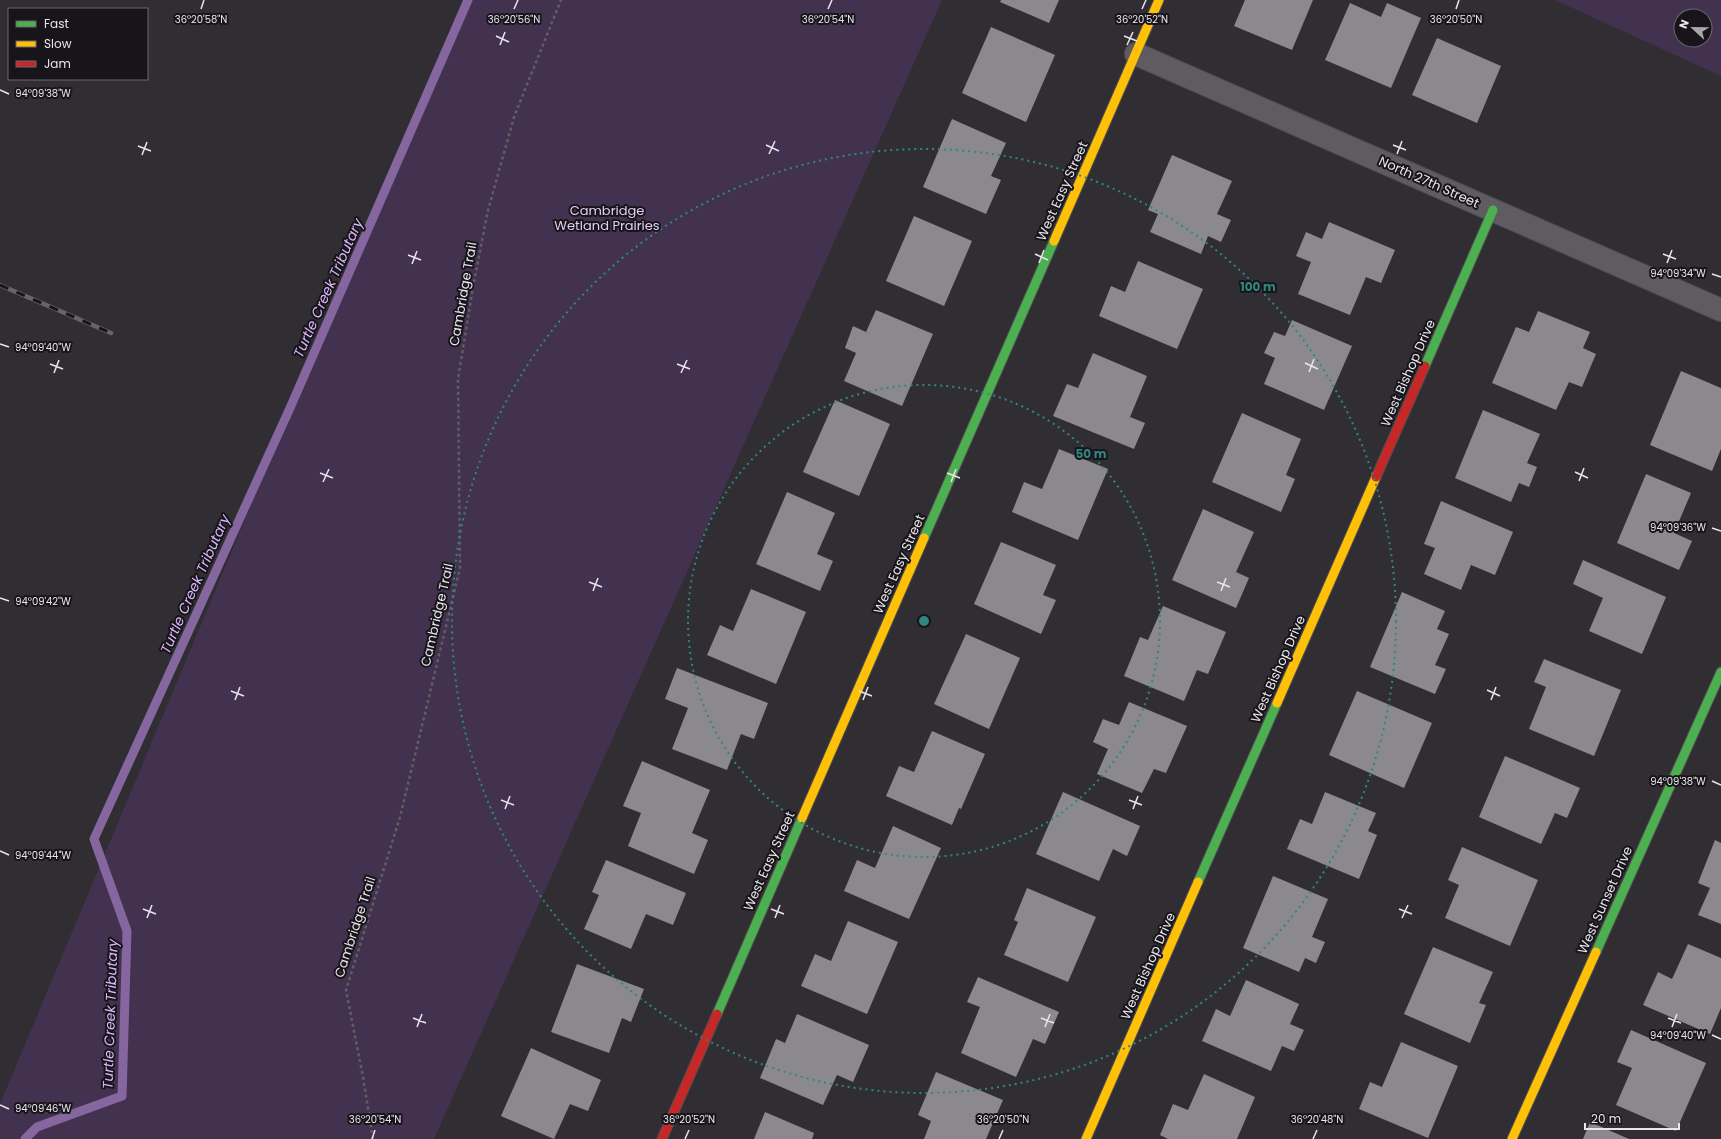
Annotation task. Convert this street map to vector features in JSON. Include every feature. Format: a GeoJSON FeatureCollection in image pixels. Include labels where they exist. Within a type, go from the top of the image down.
{"type":"FeatureCollection","features":[{"type":"Feature","properties":{"kind":"street","name":"West Easy Street"},"geometry":{"type":"LineString","coordinates":[[662,1139],[1159,0]]}},
{"type":"Feature","properties":{"kind":"street","name":"North 27th Street"},"geometry":{"type":"LineString","coordinates":[[1136,54],[1721,310]]}},
{"type":"Feature","properties":{"kind":"street","name":"West Bishop Drive"},"geometry":{"type":"LineString","coordinates":[[1086,1139],[1493,210]]}},
{"type":"Feature","properties":{"kind":"street","name":"West Sunset Drive"},"geometry":{"type":"LineString","coordinates":[[1512,1139],[1721,672]]}},
{"type":"Feature","properties":{"kind":"path","name":"Cambridge Trail"},"geometry":{"type":"LineString","coordinates":[[373,1139],[363,1077],[346,990],[400,817],[460,568],[458,379],[473,287],[488,210],[514,117],[561,0]]}},
{"type":"Feature","properties":{"kind":"green space","name":"Cambridge Wetland Prairies"},"geometry":{"type":"Polygon","coordinates":[[[463,0],[942,0],[434,1139],[0,1139],[0,1104],[463,0]]]}},
{"type":"Feature","properties":{"kind":"green space"},"geometry":{"type":"Polygon","coordinates":[[[1555,0],[1721,0],[1721,76],[1555,0]]]}},
{"type":"Feature","properties":{"kind":"building"},"geometry":{"type":"Polygon","coordinates":[[[1001,0],[1059,0],[1049,23],[1000,2],[1001,0]]]}},
{"type":"Feature","properties":{"kind":"building"},"geometry":{"type":"Polygon","coordinates":[[[1245,0],[1313,0],[1292,50],[1234,26],[1245,0]]]}},
{"type":"Feature","properties":{"kind":"building"},"geometry":{"type":"Polygon","coordinates":[[[1350,3],[1381,17],[1387,3],[1421,18],[1391,88],[1325,60],[1350,3]]]}},
{"type":"Feature","properties":{"kind":"building"},"geometry":{"type":"Polygon","coordinates":[[[991,27],[1055,55],[1026,122],[962,93],[991,27]]]}},
{"type":"Feature","properties":{"kind":"building"},"geometry":{"type":"Polygon","coordinates":[[[1437,38],[1501,66],[1477,123],[1412,95],[1437,38]]]}},
{"type":"Feature","properties":{"kind":"building"},"geometry":{"type":"Polygon","coordinates":[[[952,119],[1006,143],[991,176],[1001,180],[986,214],[923,187],[952,119]]]}},
{"type":"Feature","properties":{"kind":"building"},"geometry":{"type":"Polygon","coordinates":[[[1172,155],[1232,181],[1217,214],[1231,220],[1221,242],[1208,236],[1201,254],[1150,232],[1158,214],[1148,210],[1172,155]]]}},
{"type":"Feature","properties":{"kind":"building"},"geometry":{"type":"Polygon","coordinates":[[[914,216],[972,241],[944,306],[886,281],[914,216]]]}},
{"type":"Feature","properties":{"kind":"building"},"geometry":{"type":"Polygon","coordinates":[[[1329,222],[1395,250],[1381,283],[1366,277],[1350,315],[1298,294],[1311,262],[1296,256],[1306,232],[1322,239],[1329,222]]]}},
{"type":"Feature","properties":{"kind":"building"},"geometry":{"type":"Polygon","coordinates":[[[1138,261],[1203,289],[1177,349],[1099,316],[1111,286],[1125,292],[1138,261]]]}},
{"type":"Feature","properties":{"kind":"building"},"geometry":{"type":"Polygon","coordinates":[[[876,310],[933,334],[902,406],[844,381],[856,353],[845,348],[853,326],[866,332],[876,310]]]}},
{"type":"Feature","properties":{"kind":"building"},"geometry":{"type":"Polygon","coordinates":[[[1538,311],[1590,332],[1583,348],[1596,354],[1582,387],[1569,382],[1556,410],[1492,383],[1516,327],[1529,332],[1538,311]]]}},
{"type":"Feature","properties":{"kind":"building"},"geometry":{"type":"Polygon","coordinates":[[[1292,320],[1352,346],[1324,410],[1264,384],[1275,358],[1264,353],[1274,332],[1285,336],[1292,320]]]}},
{"type":"Feature","properties":{"kind":"building"},"geometry":{"type":"Polygon","coordinates":[[[1093,353],[1147,376],[1130,417],[1145,423],[1134,449],[1053,416],[1067,384],[1078,388],[1093,353]]]}},
{"type":"Feature","properties":{"kind":"building"},"geometry":{"type":"Polygon","coordinates":[[[1681,371],[1721,388],[1721,449],[1712,471],[1650,445],[1681,371]]]}},
{"type":"Feature","properties":{"kind":"building"},"geometry":{"type":"Polygon","coordinates":[[[835,400],[890,424],[859,496],[803,472],[835,400]]]}},
{"type":"Feature","properties":{"kind":"building"},"geometry":{"type":"Polygon","coordinates":[[[1483,410],[1540,434],[1527,463],[1537,467],[1529,487],[1519,483],[1511,502],[1455,478],[1483,410]]]}},
{"type":"Feature","properties":{"kind":"building"},"geometry":{"type":"Polygon","coordinates":[[[1242,413],[1301,439],[1286,475],[1295,479],[1281,512],[1212,482],[1242,413]]]}},
{"type":"Feature","properties":{"kind":"building"},"geometry":{"type":"Polygon","coordinates":[[[1059,449],[1108,469],[1078,540],[1012,512],[1024,482],[1042,489],[1059,449]]]}},
{"type":"Feature","properties":{"kind":"building"},"geometry":{"type":"Polygon","coordinates":[[[1646,474],[1691,493],[1674,533],[1692,541],[1679,570],[1617,543],[1646,474]]]}},
{"type":"Feature","properties":{"kind":"building"},"geometry":{"type":"Polygon","coordinates":[[[787,492],[835,513],[817,554],[833,561],[820,591],[756,564],[787,492]]]}},
{"type":"Feature","properties":{"kind":"building"},"geometry":{"type":"Polygon","coordinates":[[[1441,501],[1513,532],[1495,575],[1471,565],[1461,590],[1424,574],[1435,548],[1424,544],[1441,501]]]}},
{"type":"Feature","properties":{"kind":"building"},"geometry":{"type":"Polygon","coordinates":[[[1203,509],[1254,532],[1236,572],[1249,578],[1236,608],[1172,580],[1203,509]]]}},
{"type":"Feature","properties":{"kind":"building"},"geometry":{"type":"Polygon","coordinates":[[[1001,542],[1056,565],[1043,595],[1056,600],[1041,634],[974,604],[1001,542]]]}},
{"type":"Feature","properties":{"kind":"building"},"geometry":{"type":"Polygon","coordinates":[[[1583,560],[1666,597],[1642,654],[1589,631],[1603,598],[1573,584],[1583,560]]]}},
{"type":"Feature","properties":{"kind":"building"},"geometry":{"type":"Polygon","coordinates":[[[751,589],[806,612],[776,684],[707,655],[720,625],[733,631],[751,589]]]}},
{"type":"Feature","properties":{"kind":"building"},"geometry":{"type":"Polygon","coordinates":[[[1402,592],[1445,611],[1437,629],[1449,634],[1435,665],[1446,669],[1435,694],[1370,667],[1402,592]]]}},
{"type":"Feature","properties":{"kind":"building"},"geometry":{"type":"Polygon","coordinates":[[[1163,606],[1226,632],[1208,674],[1197,670],[1184,701],[1124,676],[1140,637],[1148,640],[1163,606]]]}},
{"type":"Feature","properties":{"kind":"building"},"geometry":{"type":"Polygon","coordinates":[[[966,634],[1020,658],[989,729],[934,704],[966,634]]]}},
{"type":"Feature","properties":{"kind":"building"},"geometry":{"type":"Polygon","coordinates":[[[1544,659],[1621,690],[1594,756],[1529,729],[1546,687],[1534,682],[1544,659]]]}},
{"type":"Feature","properties":{"kind":"building"},"geometry":{"type":"Polygon","coordinates":[[[677,668],[768,703],[754,739],[741,734],[727,770],[672,749],[688,708],[665,699],[677,668]]]}},
{"type":"Feature","properties":{"kind":"building"},"geometry":{"type":"Polygon","coordinates":[[[1357,691],[1432,723],[1404,788],[1329,755],[1357,691]]]}},
{"type":"Feature","properties":{"kind":"building"},"geometry":{"type":"Polygon","coordinates":[[[1129,702],[1187,726],[1166,773],[1154,769],[1142,793],[1097,774],[1108,749],[1093,742],[1103,719],[1119,725],[1129,702]]]}},
{"type":"Feature","properties":{"kind":"building"},"geometry":{"type":"Polygon","coordinates":[[[932,731],[985,754],[961,809],[959,808],[952,825],[886,796],[899,766],[914,772],[932,731]]]}},
{"type":"Feature","properties":{"kind":"building"},"geometry":{"type":"Polygon","coordinates":[[[1505,756],[1580,788],[1567,818],[1555,813],[1541,844],[1479,817],[1505,756]]]}},
{"type":"Feature","properties":{"kind":"building"},"geometry":{"type":"Polygon","coordinates":[[[642,761],[710,790],[692,833],[708,840],[694,874],[628,846],[641,813],[623,806],[642,761]]]}},
{"type":"Feature","properties":{"kind":"building"},"geometry":{"type":"Polygon","coordinates":[[[1063,792],[1140,826],[1127,856],[1113,849],[1099,881],[1036,854],[1063,792]]]}},
{"type":"Feature","properties":{"kind":"building"},"geometry":{"type":"Polygon","coordinates":[[[1325,792],[1376,813],[1368,831],[1377,835],[1359,879],[1287,849],[1300,819],[1312,824],[1325,792]]]}},
{"type":"Feature","properties":{"kind":"building"},"geometry":{"type":"Polygon","coordinates":[[[893,826],[941,848],[909,919],[844,891],[857,860],[875,868],[893,826]]]}},
{"type":"Feature","properties":{"kind":"building"},"geometry":{"type":"Polygon","coordinates":[[[1715,840],[1721,843],[1721,924],[1698,915],[1710,888],[1698,883],[1715,840]]]}},
{"type":"Feature","properties":{"kind":"building"},"geometry":{"type":"Polygon","coordinates":[[[1462,847],[1538,880],[1510,946],[1445,918],[1459,885],[1448,880],[1462,847]]]}},
{"type":"Feature","properties":{"kind":"building"},"geometry":{"type":"Polygon","coordinates":[[[606,860],[686,893],[673,925],[646,914],[631,949],[584,929],[599,895],[592,892],[606,860]]]}},
{"type":"Feature","properties":{"kind":"building"},"geometry":{"type":"Polygon","coordinates":[[[1273,876],[1328,899],[1312,937],[1325,942],[1316,963],[1305,958],[1299,972],[1243,948],[1273,876]]]}},
{"type":"Feature","properties":{"kind":"building"},"geometry":{"type":"Polygon","coordinates":[[[1027,888],[1096,917],[1068,982],[1004,955],[1018,922],[1014,920],[1027,888]]]}},
{"type":"Feature","properties":{"kind":"building"},"geometry":{"type":"Polygon","coordinates":[[[848,921],[898,942],[867,1014],[801,986],[815,954],[831,961],[848,921]]]}},
{"type":"Feature","properties":{"kind":"building"},"geometry":{"type":"Polygon","coordinates":[[[1688,944],[1721,958],[1721,1008],[1710,1034],[1643,1005],[1658,972],[1672,979],[1688,944]]]}},
{"type":"Feature","properties":{"kind":"building"},"geometry":{"type":"Polygon","coordinates":[[[1433,947],[1493,972],[1479,1003],[1486,1005],[1470,1043],[1404,1014],[1433,947]]]}},
{"type":"Feature","properties":{"kind":"building"},"geometry":{"type":"Polygon","coordinates":[[[577,964],[644,989],[631,1022],[622,1018],[609,1053],[551,1032],[577,964]]]}},
{"type":"Feature","properties":{"kind":"building"},"geometry":{"type":"Polygon","coordinates":[[[978,977],[1059,1012],[1045,1044],[1033,1039],[1016,1077],[961,1053],[980,1007],[967,1002],[978,977]]]}},
{"type":"Feature","properties":{"kind":"building"},"geometry":{"type":"Polygon","coordinates":[[[1246,980],[1299,1004],[1290,1024],[1304,1030],[1294,1051],[1282,1046],[1271,1071],[1202,1041],[1216,1009],[1230,1016],[1246,980]]]}},
{"type":"Feature","properties":{"kind":"building"},"geometry":{"type":"Polygon","coordinates":[[[797,1014],[869,1045],[853,1082],[837,1075],[823,1105],[760,1078],[776,1039],[785,1043],[797,1014]]]}},
{"type":"Feature","properties":{"kind":"building"},"geometry":{"type":"Polygon","coordinates":[[[1631,1030],[1706,1063],[1676,1131],[1616,1105],[1632,1068],[1617,1062],[1631,1030]]]}},
{"type":"Feature","properties":{"kind":"building"},"geometry":{"type":"Polygon","coordinates":[[[1401,1042],[1458,1066],[1428,1138],[1359,1109],[1370,1082],[1382,1087],[1401,1042]]]}},
{"type":"Feature","properties":{"kind":"building"},"geometry":{"type":"Polygon","coordinates":[[[531,1048],[601,1080],[588,1111],[570,1104],[554,1139],[501,1116],[531,1048]]]}},
{"type":"Feature","properties":{"kind":"building"},"geometry":{"type":"Polygon","coordinates":[[[936,1072],[1003,1100],[986,1139],[924,1139],[931,1121],[918,1115],[936,1072]]]}},
{"type":"Feature","properties":{"kind":"building"},"geometry":{"type":"Polygon","coordinates":[[[1204,1074],[1255,1097],[1237,1139],[1168,1139],[1160,1135],[1173,1104],[1188,1110],[1204,1074]]]}},
{"type":"Feature","properties":{"kind":"building"},"geometry":{"type":"Polygon","coordinates":[[[765,1112],[814,1133],[812,1139],[754,1139],[765,1112]]]}},
{"type":"Feature","properties":{"kind":"building"},"geometry":{"type":"Polygon","coordinates":[[[1590,1122],[1629,1139],[1583,1139],[1590,1122]]]}},
{"type":"Feature","properties":{"kind":"waterway","name":"Turtle Creek Tributary"},"geometry":{"type":"LineString","coordinates":[[25,1139],[37,1127],[122,1096],[127,931],[94,839],[290,408],[468,0]]}},
{"type":"Feature","properties":{"kind":"railway"},"geometry":{"type":"LineString","coordinates":[[0,285],[111,333]]}},
{"type":"Feature","properties":{"kind":"traffic: fast"},"geometry":{"type":"LineString","coordinates":[[1425,366],[1493,210]]}},
{"type":"Feature","properties":{"kind":"traffic: fast"},"geometry":{"type":"LineString","coordinates":[[924,538],[1054,241]]}},
{"type":"Feature","properties":{"kind":"traffic: fast"},"geometry":{"type":"LineString","coordinates":[[1596,952],[1721,672]]}},
{"type":"Feature","properties":{"kind":"traffic: fast"},"geometry":{"type":"LineString","coordinates":[[1198,882],[1277,703]]}},
{"type":"Feature","properties":{"kind":"traffic: fast"},"geometry":{"type":"LineString","coordinates":[[717,1014],[802,818]]}},
{"type":"Feature","properties":{"kind":"traffic: slow"},"geometry":{"type":"LineString","coordinates":[[1054,241],[1159,0]]}},
{"type":"Feature","properties":{"kind":"traffic: slow"},"geometry":{"type":"LineString","coordinates":[[1277,703],[1376,477]]}},
{"type":"Feature","properties":{"kind":"traffic: slow"},"geometry":{"type":"LineString","coordinates":[[802,818],[924,538]]}},
{"type":"Feature","properties":{"kind":"traffic: slow"},"geometry":{"type":"LineString","coordinates":[[1086,1139],[1198,882]]}},
{"type":"Feature","properties":{"kind":"traffic: slow"},"geometry":{"type":"LineString","coordinates":[[1512,1139],[1596,952]]}},
{"type":"Feature","properties":{"kind":"traffic: jam"},"geometry":{"type":"LineString","coordinates":[[1376,477],[1425,366]]}},
{"type":"Feature","properties":{"kind":"traffic: jam"},"geometry":{"type":"LineString","coordinates":[[662,1139],[717,1014]]}}]}
